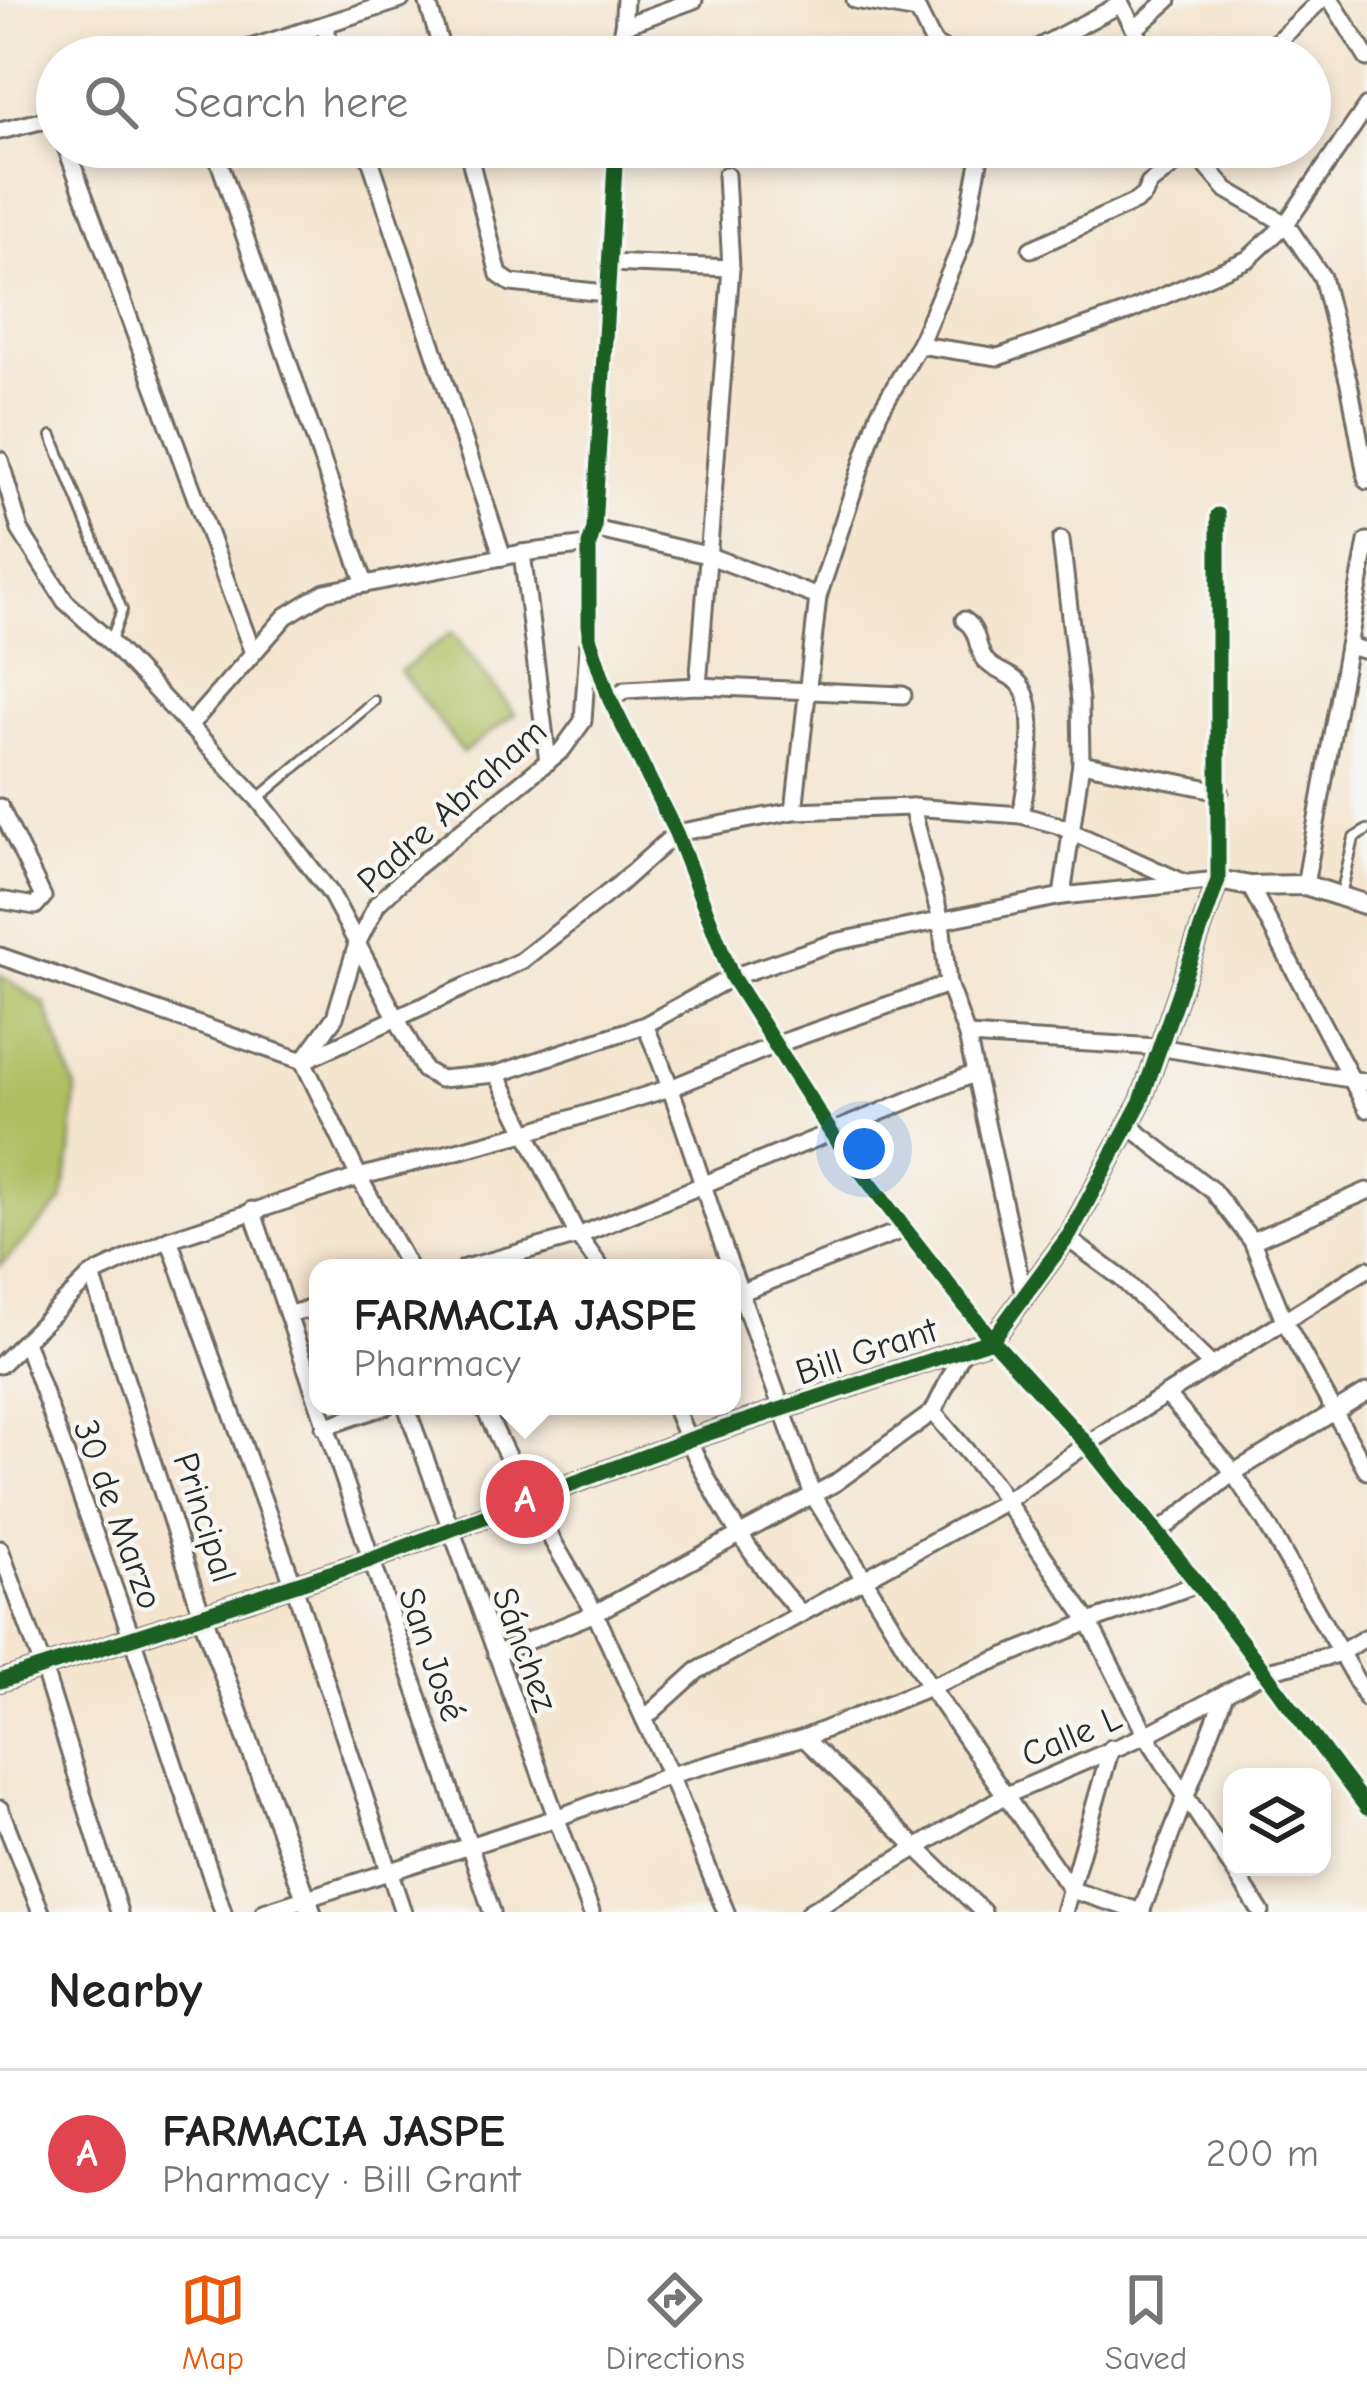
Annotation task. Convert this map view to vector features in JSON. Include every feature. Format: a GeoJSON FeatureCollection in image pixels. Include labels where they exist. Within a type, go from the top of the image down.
{"type":"FeatureCollection","features":[{"type":"Feature","properties":{"kind":"street"},"geometry":{"type":"LineString","coordinates":[[289,36],[401,0]]}},
{"type":"Feature","properties":{"kind":"street"},"geometry":{"type":"LineString","coordinates":[[428,0],[437,36]]}},
{"type":"Feature","properties":{"kind":"street"},"geometry":{"type":"LineString","coordinates":[[623,36],[625,0]]}},
{"type":"Feature","properties":{"kind":"street"},"geometry":{"type":"LineString","coordinates":[[623,26],[694,0]]}},
{"type":"Feature","properties":{"kind":"street"},"geometry":{"type":"LineString","coordinates":[[855,0],[918,11],[930,36]]}},
{"type":"Feature","properties":{"kind":"street"},"geometry":{"type":"LineString","coordinates":[[1136,28],[1168,0]]}},
{"type":"Feature","properties":{"kind":"street"},"geometry":{"type":"LineString","coordinates":[[1283,36],[1321,0]]}},
{"type":"Feature","properties":{"kind":"street"},"geometry":{"type":"LineString","coordinates":[[1331,0],[1367,58]]}},
{"type":"Feature","properties":{"kind":"street"},"geometry":{"type":"LineString","coordinates":[[1059,36],[1120,2],[1140,36]]}},
{"type":"Feature","properties":{"kind":"street"},"geometry":{"type":"LineString","coordinates":[[325,25],[328,36]]}},
{"type":"Feature","properties":{"kind":"street"},"geometry":{"type":"LineString","coordinates":[[1331,158],[1367,106]]}},
{"type":"Feature","properties":{"kind":"street"},"geometry":{"type":"LineString","coordinates":[[0,131],[36,123]]}},
{"type":"Feature","properties":{"kind":"street"},"geometry":{"type":"LineString","coordinates":[[74,168],[253,653]]}},
{"type":"Feature","properties":{"kind":"street"},"geometry":{"type":"LineString","coordinates":[[221,168],[365,584]]}},
{"type":"Feature","properties":{"kind":"street"},"geometry":{"type":"LineString","coordinates":[[373,168],[503,557]]}},
{"type":"Feature","properties":{"kind":"street"},"geometry":{"type":"LineString","coordinates":[[472,168],[500,275],[511,283],[605,293]]}},
{"type":"Feature","properties":{"kind":"street"},"geometry":{"type":"LineString","coordinates":[[615,168],[589,637],[610,700],[676,833],[732,977],[832,1134],[904,1229],[992,1340],[1087,1444],[1267,1671],[1367,1808]]}},
{"type":"Feature","properties":{"kind":"street"},"geometry":{"type":"LineString","coordinates":[[794,811],[818,598],[879,413],[919,345],[964,239],[978,168]]}},
{"type":"Feature","properties":{"kind":"street"},"geometry":{"type":"LineString","coordinates":[[1031,249],[1135,202],[1168,168]]}},
{"type":"Feature","properties":{"kind":"street"},"geometry":{"type":"LineString","coordinates":[[1208,168],[1227,190],[1286,224],[1322,277],[1367,481]]}},
{"type":"Feature","properties":{"kind":"street"},"geometry":{"type":"LineString","coordinates":[[919,345],[998,357],[1195,283],[1248,259],[1286,224],[1324,168]]}},
{"type":"Feature","properties":{"kind":"street"},"geometry":{"type":"LineString","coordinates":[[698,686],[731,268],[726,175]]}},
{"type":"Feature","properties":{"kind":"street"},"geometry":{"type":"LineString","coordinates":[[609,263],[731,268]]}},
{"type":"Feature","properties":{"kind":"street"},"geometry":{"type":"LineString","coordinates":[[1350,388],[1367,379]]}},
{"type":"Feature","properties":{"kind":"street"},"geometry":{"type":"LineString","coordinates":[[0,460],[20,530],[65,601],[110,642],[258,799],[331,894],[432,1078],[497,1074],[645,1025],[732,977],[835,942],[1062,896],[1218,880],[1250,886],[1305,885],[1367,905]]}},
{"type":"Feature","properties":{"kind":"street"},"geometry":{"type":"LineString","coordinates":[[1218,514],[1218,880]]}},
{"type":"Feature","properties":{"kind":"street"},"geometry":{"type":"LineString","coordinates":[[190,726],[286,616],[325,592],[591,537],[707,555],[818,598]]}},
{"type":"Feature","properties":{"kind":"street"},"geometry":{"type":"LineString","coordinates":[[1061,540],[1080,700],[1081,763],[1062,896]]}},
{"type":"Feature","properties":{"kind":"street"},"geometry":{"type":"LineString","coordinates":[[1305,885],[1364,582],[1367,541]]}},
{"type":"Feature","properties":{"kind":"street"},"geometry":{"type":"LineString","coordinates":[[521,553],[548,762]]}},
{"type":"Feature","properties":{"kind":"street"},"geometry":{"type":"LineString","coordinates":[[964,620],[976,632],[987,662],[1014,679],[1028,697],[1030,762],[1021,815]]}},
{"type":"Feature","properties":{"kind":"street","name":"Padre Abraham"},"geometry":{"type":"LineString","coordinates":[[303,1061],[335,1017],[358,944],[377,904],[562,750],[583,721],[589,637]]}},
{"type":"Feature","properties":{"kind":"street"},"geometry":{"type":"LineString","coordinates":[[1348,646],[1367,651]]}},
{"type":"Feature","properties":{"kind":"street"},"geometry":{"type":"LineString","coordinates":[[610,700],[626,690],[698,686],[903,695]]}},
{"type":"Feature","properties":{"kind":"street"},"geometry":{"type":"LineString","coordinates":[[1081,763],[1220,791]]}},
{"type":"Feature","properties":{"kind":"street"},"geometry":{"type":"LineString","coordinates":[[0,807],[44,897],[35,906],[0,900]]}},
{"type":"Feature","properties":{"kind":"street"},"geometry":{"type":"LineString","coordinates":[[912,807],[1024,1296]]}},
{"type":"Feature","properties":{"kind":"street"},"geometry":{"type":"LineString","coordinates":[[0,956],[303,1061],[521,961],[676,833],[794,811],[912,807],[1021,815],[1070,831],[1187,884]]}},
{"type":"Feature","properties":{"kind":"street","name":"Bill Grant"},"geometry":{"type":"LineString","coordinates":[[0,1681],[370,1560],[688,1440],[992,1340],[1067,1238],[1141,1101],[1218,880]]}},
{"type":"Feature","properties":{"kind":"street"},"geometry":{"type":"LineString","coordinates":[[1250,886],[1359,1082],[1367,1109]]}},
{"type":"Feature","properties":{"kind":"street"},"geometry":{"type":"LineString","coordinates":[[0,1365],[92,1274],[170,1239],[252,1210],[673,1088],[949,984]]}},
{"type":"Feature","properties":{"kind":"street"},"geometry":{"type":"LineString","coordinates":[[645,1025],[673,1088],[728,1259]]}},
{"type":"Feature","properties":{"kind":"street"},"geometry":{"type":"LineString","coordinates":[[967,1036],[1158,1048],[1359,1082]]}},
{"type":"Feature","properties":{"kind":"street"},"geometry":{"type":"LineString","coordinates":[[303,1061],[404,1259]]}},
{"type":"Feature","properties":{"kind":"street"},"geometry":{"type":"LineString","coordinates":[[497,1074],[578,1236],[595,1259]]}},
{"type":"Feature","properties":{"kind":"street"},"geometry":{"type":"LineString","coordinates":[[497,1259],[578,1236],[974,1074]]}},
{"type":"Feature","properties":{"kind":"street"},"geometry":{"type":"LineString","coordinates":[[1128,1125],[1213,1191],[1252,1241],[1284,1320],[1367,1472]]}},
{"type":"Feature","properties":{"kind":"street"},"geometry":{"type":"LineString","coordinates":[[1252,1241],[1367,1191]]}},
{"type":"Feature","properties":{"kind":"street","name":"San José"},"geometry":{"type":"LineString","coordinates":[[252,1210],[309,1378]]}},
{"type":"Feature","properties":{"kind":"street"},"geometry":{"type":"LineString","coordinates":[[741,1292],[904,1229]]}},
{"type":"Feature","properties":{"kind":"street"},"geometry":{"type":"LineString","coordinates":[[1067,1238],[1121,1277],[1212,1366]]}},
{"type":"Feature","properties":{"kind":"street"},"geometry":{"type":"LineString","coordinates":[[170,1239],[294,1586],[403,1912]]}},
{"type":"Feature","properties":{"kind":"street"},"geometry":{"type":"LineString","coordinates":[[644,1719],[697,1671],[862,1576],[1006,1501],[1087,1444],[1367,1269]]}},
{"type":"Feature","properties":{"kind":"street","name":"Principal"},"geometry":{"type":"LineString","coordinates":[[92,1274],[202,1615],[308,1905]]}},
{"type":"Feature","properties":{"kind":"street"},"geometry":{"type":"LineString","coordinates":[[741,1307],[813,1495],[930,1687],[1002,1797],[1071,1890]]}},
{"type":"Feature","properties":{"kind":"street"},"geometry":{"type":"LineString","coordinates":[[288,1314],[309,1308]]}},
{"type":"Feature","properties":{"kind":"street","name":"30 de Marzo"},"geometry":{"type":"LineString","coordinates":[[25,1341],[224,1912]]}},
{"type":"Feature","properties":{"kind":"street"},"geometry":{"type":"LineString","coordinates":[[496,1654],[595,1613],[813,1495],[933,1412],[964,1349]]}},
{"type":"Feature","properties":{"kind":"street"},"geometry":{"type":"LineString","coordinates":[[1158,1533],[1233,1473],[1367,1393]]}},
{"type":"Feature","properties":{"kind":"street"},"geometry":{"type":"LineString","coordinates":[[1167,1395],[1233,1473],[1265,1521],[1367,1699]]}},
{"type":"Feature","properties":{"kind":"street"},"geometry":{"type":"LineString","coordinates":[[933,1412],[1006,1501],[1089,1622],[1146,1735],[1261,1912]]}},
{"type":"Feature","properties":{"kind":"street","name":"San José"},"geometry":{"type":"LineString","coordinates":[[321,1415],[492,1912]]}},
{"type":"Feature","properties":{"kind":"street"},"geometry":{"type":"LineString","coordinates":[[325,1427],[360,1415]]}},
{"type":"Feature","properties":{"kind":"street","name":"Sánchez"},"geometry":{"type":"LineString","coordinates":[[409,1415],[591,1912]]}},
{"type":"Feature","properties":{"kind":"street"},"geometry":{"type":"LineString","coordinates":[[487,1415],[528,1499],[595,1613],[670,1775],[726,1912]]}},
{"type":"Feature","properties":{"kind":"street"},"geometry":{"type":"LineString","coordinates":[[678,1415],[740,1536],[800,1612]]}},
{"type":"Feature","properties":{"kind":"street"},"geometry":{"type":"LineString","coordinates":[[0,1550],[43,1667],[119,1912]]}},
{"type":"Feature","properties":{"kind":"street"},"geometry":{"type":"LineString","coordinates":[[264,1912],[308,1905],[670,1775],[804,1738],[1089,1622],[1198,1584]]}},
{"type":"Feature","properties":{"kind":"street","name":"Calle L"},"geometry":{"type":"LineString","coordinates":[[809,1912],[1002,1797],[1146,1735],[1267,1671],[1338,1654],[1367,1637]]}},
{"type":"Feature","properties":{"kind":"street"},"geometry":{"type":"LineString","coordinates":[[1071,1890],[1141,1912],[1226,1692]]}},
{"type":"Feature","properties":{"kind":"street"},"geometry":{"type":"LineString","coordinates":[[804,1738],[983,1912]]}},
{"type":"Feature","properties":{"kind":"street"},"geometry":{"type":"LineString","coordinates":[[1064,1912],[1112,1748]]}},
{"type":"Feature","properties":{"kind":"street"},"geometry":{"type":"LineString","coordinates":[[0,1809],[40,1912]]}},
{"type":"Feature","properties":{"kind":"lane"},"geometry":{"type":"LineString","coordinates":[[52,436],[120,601],[122,610],[110,642]]}},
{"type":"Feature","properties":{"kind":"lane"},"geometry":{"type":"LineString","coordinates":[[258,799],[374,701]]}},
{"type":"Feature","properties":{"kind":"lane"},"geometry":{"type":"LineString","coordinates":[[1340,896],[1354,838],[1367,830]]}},
{"type":"Feature","properties":{"kind":"green space"},"geometry":{"type":"Polygon","coordinates":[[[452,632],[515,714],[463,753],[400,671],[452,632]]]}},
{"type":"Feature","properties":{"kind":"green space"},"geometry":{"type":"Polygon","coordinates":[[[0,975],[45,1004],[76,1090],[62,1202],[0,1266],[0,975]]]}},
{"type":"Feature","properties":{"kind":"cycle path"},"geometry":{"type":"LineString","coordinates":[[615,168],[594,529],[589,545],[589,637],[610,700],[676,833],[732,977],[832,1134],[992,1340],[1087,1444],[1367,1808]]}},
{"type":"Feature","properties":{"kind":"cycle path"},"geometry":{"type":"LineString","coordinates":[[0,1681],[370,1560],[688,1440],[992,1340],[1070,1234],[1141,1101],[1218,880],[1218,515]]}},
{"type":"Feature","properties":{"kind":"place","name":"FARMACIA JASPE"},"geometry":{"type":"Point","coordinates":[525,1499]}}]}
